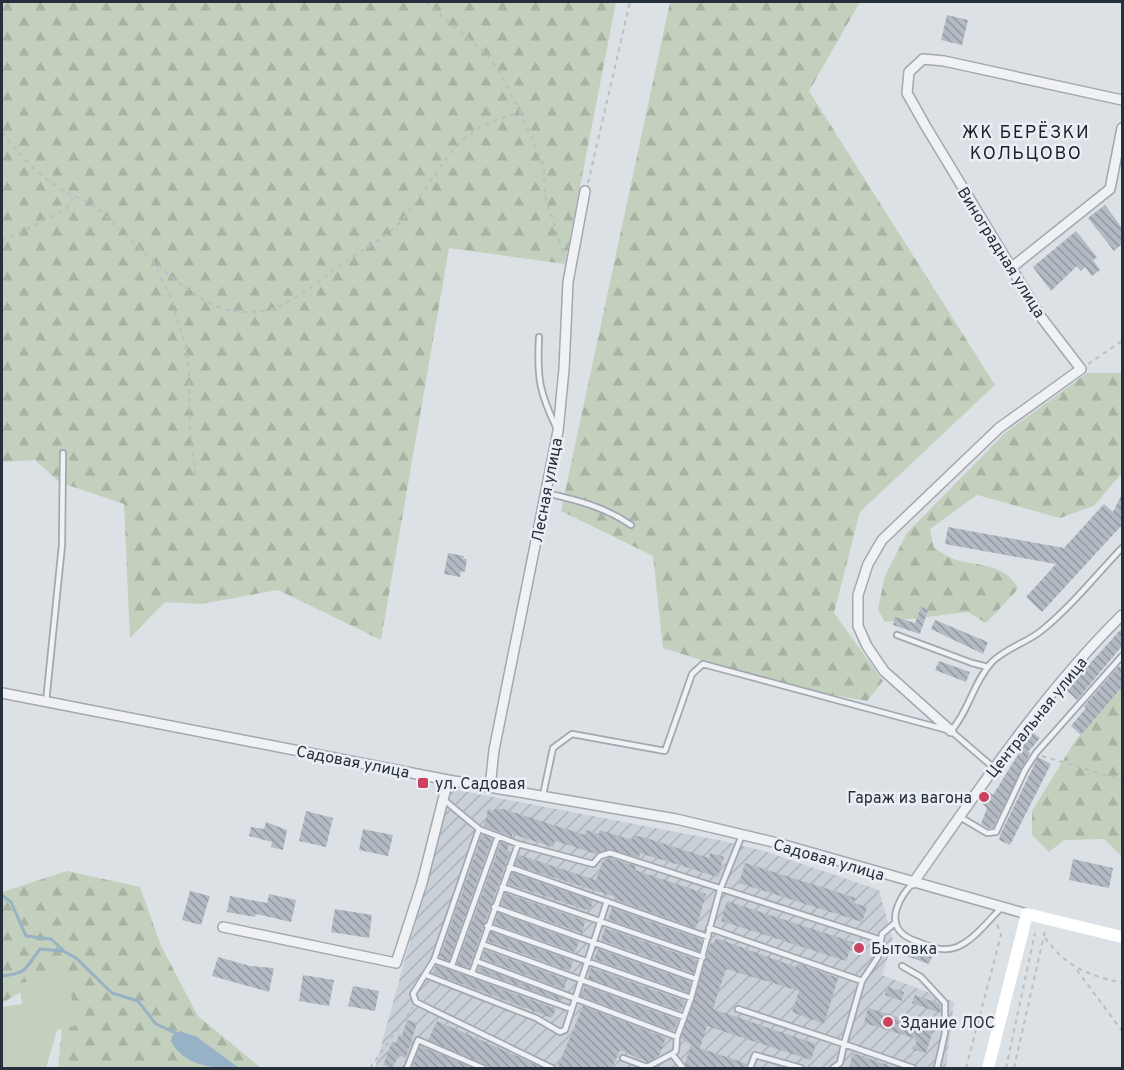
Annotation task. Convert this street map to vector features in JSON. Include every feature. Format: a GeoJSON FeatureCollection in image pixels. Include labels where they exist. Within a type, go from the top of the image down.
{"type":"FeatureCollection","features":[{"type":"Feature","properties":{"kind":"street","name":"Виноградная улица"},"geometry":{"type":"LineString","coordinates":[[1081,369],[1041,317],[907,93],[909,72],[923,59],[944,60],[1122,100]]}},
{"type":"Feature","properties":{"kind":"street"},"geometry":{"type":"LineString","coordinates":[[1011,268],[1110,189],[1122,128]]}},
{"type":"Feature","properties":{"kind":"street","name":"Лесная улица"},"geometry":{"type":"LineString","coordinates":[[490,787],[494,750],[558,431],[570,270],[585,191]]}},
{"type":"Feature","properties":{"kind":"street"},"geometry":{"type":"LineString","coordinates":[[951,731],[884,671],[867,646],[858,626],[858,595],[868,564],[882,540],[999,428],[1081,369]]}},
{"type":"Feature","properties":{"kind":"street","name":"Центральная улица"},"geometry":{"type":"LineString","coordinates":[[913,883],[994,768],[1060,685],[1122,615]]}},
{"type":"Feature","properties":{"kind":"street","name":"Садовая улица"},"geometry":{"type":"LineString","coordinates":[[2,693],[448,780],[676,819],[1039,917]]}},
{"type":"Feature","properties":{"kind":"street"},"geometry":{"type":"LineString","coordinates":[[223,927],[396,963],[422,883],[448,780]]}},
{"type":"Feature","properties":{"kind":"street"},"geometry":{"type":"LineString","coordinates":[[988,1068],[1039,917],[1122,937]]}},
{"type":"Feature","properties":{"kind":"lane"},"geometry":{"type":"LineString","coordinates":[[539,337],[538,382],[542,399],[558,431]]}},
{"type":"Feature","properties":{"kind":"lane"},"geometry":{"type":"LineString","coordinates":[[46,702],[62,545],[63,453]]}},
{"type":"Feature","properties":{"kind":"lane"},"geometry":{"type":"LineString","coordinates":[[546,493],[585,502],[614,513],[631,525]]}},
{"type":"Feature","properties":{"kind":"lane"},"geometry":{"type":"LineString","coordinates":[[951,731],[958,723],[988,667],[1002,655],[1028,642],[1045,628],[1122,548]]}},
{"type":"Feature","properties":{"kind":"lane"},"geometry":{"type":"LineString","coordinates":[[897,635],[988,667]]}},
{"type":"Feature","properties":{"kind":"lane"},"geometry":{"type":"LineString","coordinates":[[960,817],[987,833],[996,832],[1025,770],[1036,753],[1122,656]]}},
{"type":"Feature","properties":{"kind":"lane"},"geometry":{"type":"LineString","coordinates":[[543,796],[553,748],[572,734],[664,751],[692,674],[703,664],[951,731],[994,768]]}},
{"type":"Feature","properties":{"kind":"lane"},"geometry":{"type":"LineString","coordinates":[[443,799],[480,829],[518,844],[593,864],[600,856],[610,853],[881,940]]}},
{"type":"Feature","properties":{"kind":"lane"},"geometry":{"type":"LineString","coordinates":[[480,829],[434,960],[413,994],[416,1002],[552,1068]]}},
{"type":"Feature","properties":{"kind":"lane"},"geometry":{"type":"LineString","coordinates":[[623,1058],[647,1067],[676,1052],[677,1037],[703,957],[720,890],[742,835]]}},
{"type":"Feature","properties":{"kind":"lane"},"geometry":{"type":"LineString","coordinates":[[452,965],[498,836]]}},
{"type":"Feature","properties":{"kind":"lane"},"geometry":{"type":"LineString","coordinates":[[472,973],[518,844]]}},
{"type":"Feature","properties":{"kind":"lane"},"geometry":{"type":"LineString","coordinates":[[509,867],[708,937]]}},
{"type":"Feature","properties":{"kind":"lane"},"geometry":{"type":"LineString","coordinates":[[913,883],[902,894],[896,909],[896,922],[903,935],[938,950],[958,946],[980,930],[1002,907]]}},
{"type":"Feature","properties":{"kind":"lane"},"geometry":{"type":"LineString","coordinates":[[502,887],[703,957]]}},
{"type":"Feature","properties":{"kind":"lane"},"geometry":{"type":"LineString","coordinates":[[426,975],[536,1018],[560,1032],[565,1030],[607,901]]}},
{"type":"Feature","properties":{"kind":"lane"},"geometry":{"type":"LineString","coordinates":[[494,906],[696,979]]}},
{"type":"Feature","properties":{"kind":"lane"},"geometry":{"type":"LineString","coordinates":[[833,1068],[840,1063],[862,981],[878,957],[882,934],[896,922]]}},
{"type":"Feature","properties":{"kind":"lane"},"geometry":{"type":"LineString","coordinates":[[487,926],[691,998]]}},
{"type":"Feature","properties":{"kind":"lane"},"geometry":{"type":"LineString","coordinates":[[710,928],[862,981]]}},
{"type":"Feature","properties":{"kind":"lane"},"geometry":{"type":"LineString","coordinates":[[482,944],[684,1017]]}},
{"type":"Feature","properties":{"kind":"lane"},"geometry":{"type":"LineString","coordinates":[[434,960],[571,1009]]}},
{"type":"Feature","properties":{"kind":"lane"},"geometry":{"type":"LineString","coordinates":[[476,961],[677,1037]]}},
{"type":"Feature","properties":{"kind":"lane"},"geometry":{"type":"LineString","coordinates":[[902,966],[921,977],[945,1003],[945,1033],[937,1068],[943,1068]]}},
{"type":"Feature","properties":{"kind":"lane"},"geometry":{"type":"LineString","coordinates":[[738,1009],[910,1068]]}},
{"type":"Feature","properties":{"kind":"lane"},"geometry":{"type":"LineString","coordinates":[[407,1068],[418,1040],[483,1068]]}},
{"type":"Feature","properties":{"kind":"lane"},"geometry":{"type":"LineString","coordinates":[[672,1054],[683,1068]]}},
{"type":"Feature","properties":{"kind":"lane"},"geometry":{"type":"LineString","coordinates":[[750,1068],[755,1054],[801,1068]]}},
{"type":"Feature","properties":{"kind":"path"},"geometry":{"type":"LineString","coordinates":[[428,2],[429,6],[487,55],[498,69],[538,151],[544,168],[545,196],[555,232],[570,270]]}},
{"type":"Feature","properties":{"kind":"path"},"geometry":{"type":"LineString","coordinates":[[585,191],[630,2]]}},
{"type":"Feature","properties":{"kind":"path"},"geometry":{"type":"LineString","coordinates":[[2,132],[57,189],[73,198],[90,202],[192,291],[217,307],[255,312],[277,308],[296,297],[400,222],[464,137],[489,122],[521,113]]}},
{"type":"Feature","properties":{"kind":"path"},"geometry":{"type":"LineString","coordinates":[[2,241],[65,210],[73,198]]}},
{"type":"Feature","properties":{"kind":"path"},"geometry":{"type":"LineString","coordinates":[[152,258],[170,296],[186,346],[190,431],[196,476]]}},
{"type":"Feature","properties":{"kind":"path"},"geometry":{"type":"LineString","coordinates":[[1081,369],[1122,341]]}},
{"type":"Feature","properties":{"kind":"path"},"geometry":{"type":"LineString","coordinates":[[1036,753],[1122,780]]}},
{"type":"Feature","properties":{"kind":"path"},"geometry":{"type":"LineString","coordinates":[[966,1068],[966,1059],[1001,935],[992,917]]}},
{"type":"Feature","properties":{"kind":"path"},"geometry":{"type":"LineString","coordinates":[[1039,917],[1044,937],[1060,957],[1077,970],[1122,1031]]}},
{"type":"Feature","properties":{"kind":"path"},"geometry":{"type":"LineString","coordinates":[[1006,1068],[1039,917]]}},
{"type":"Feature","properties":{"kind":"path"},"geometry":{"type":"LineString","coordinates":[[1014,1068],[1044,937]]}},
{"type":"Feature","properties":{"kind":"path"},"geometry":{"type":"LineString","coordinates":[[1077,970],[1122,983]]}},
{"type":"Feature","properties":{"kind":"path"},"geometry":{"type":"LineString","coordinates":[[370,1068],[416,1002]]}},
{"type":"Feature","properties":{"kind":"path"},"geometry":{"type":"LineString","coordinates":[[910,1068],[921,1022]]}},
{"type":"Feature","properties":{"kind":"shaded area"},"geometry":{"type":"Polygon","coordinates":[[[452,789],[723,841],[764,851],[879,890],[893,941],[882,975],[954,1002],[946,1068],[375,1068],[452,789]]]}},
{"type":"Feature","properties":{"kind":"green space"},"geometry":{"type":"Polygon","coordinates":[[[2,2],[616,2],[565,264],[449,248],[381,640],[278,590],[201,604],[165,602],[130,638],[124,504],[59,482],[35,460],[2,462],[2,2]]]}},
{"type":"Feature","properties":{"kind":"green space"},"geometry":{"type":"Polygon","coordinates":[[[670,2],[860,2],[809,91],[995,385],[860,512],[834,613],[883,681],[867,701],[786,687],[663,648],[653,556],[561,511],[670,2]]]}},
{"type":"Feature","properties":{"kind":"green space"},"geometry":{"type":"Polygon","coordinates":[[[1087,373],[1122,373],[1122,473],[1094,506],[1060,518],[977,495],[930,529],[934,548],[956,560],[1000,570],[1013,581],[1018,589],[986,623],[968,612],[885,622],[878,609],[885,576],[907,533],[1005,433],[1087,373]]]}},
{"type":"Feature","properties":{"kind":"green space"},"geometry":{"type":"Polygon","coordinates":[[[1122,687],[1122,857],[1104,839],[1064,840],[1049,852],[1032,835],[1032,811],[1075,741],[1122,687]]]}},
{"type":"Feature","properties":{"kind":"green space"},"geometry":{"type":"Polygon","coordinates":[[[67,871],[140,887],[161,946],[198,1016],[261,1068],[58,1068],[65,999],[31,986],[2,1003],[2,892],[67,871]]]}},
{"type":"Feature","properties":{"kind":"green space"},"geometry":{"type":"Polygon","coordinates":[[[69,976],[75,1026],[57,1030],[46,1068],[2,1068],[2,1007],[22,1004],[19,983],[69,976]]]}},
{"type":"Feature","properties":{"kind":"water"},"geometry":{"type":"Polygon","coordinates":[[[180,1031],[197,1037],[239,1068],[210,1066],[191,1061],[183,1056],[171,1041],[172,1036],[180,1031]]]}},
{"type":"Feature","properties":{"kind":"building"},"geometry":{"type":"Polygon","coordinates":[[[947,15],[968,20],[962,45],[941,40],[947,15]]]}},
{"type":"Feature","properties":{"kind":"building"},"geometry":{"type":"Polygon","coordinates":[[[1105,205],[1122,228],[1122,244],[1114,251],[1088,218],[1105,205]]]}},
{"type":"Feature","properties":{"kind":"building"},"geometry":{"type":"Polygon","coordinates":[[[1076,231],[1097,257],[1093,260],[1100,270],[1092,276],[1085,267],[1081,271],[1077,266],[1051,291],[1033,267],[1076,231]]]}},
{"type":"Feature","properties":{"kind":"building"},"geometry":{"type":"Polygon","coordinates":[[[1122,494],[1122,525],[1042,612],[1026,597],[1056,564],[945,544],[948,527],[1064,548],[1104,504],[1113,512],[1122,494]]]}},
{"type":"Feature","properties":{"kind":"building"},"geometry":{"type":"Polygon","coordinates":[[[448,553],[464,556],[463,559],[467,559],[465,572],[461,571],[460,577],[444,574],[448,553]]]}},
{"type":"Feature","properties":{"kind":"building"},"geometry":{"type":"Polygon","coordinates":[[[921,607],[928,610],[920,634],[893,625],[895,617],[915,623],[921,607]]]}},
{"type":"Feature","properties":{"kind":"building"},"geometry":{"type":"Polygon","coordinates":[[[935,620],[988,642],[983,654],[931,629],[935,620]]]}},
{"type":"Feature","properties":{"kind":"building"},"geometry":{"type":"Polygon","coordinates":[[[1122,628],[1122,646],[1077,700],[1066,690],[1122,628]]]}},
{"type":"Feature","properties":{"kind":"building"},"geometry":{"type":"Polygon","coordinates":[[[939,661],[970,672],[966,682],[935,670],[939,661]]]}},
{"type":"Feature","properties":{"kind":"building"},"geometry":{"type":"Polygon","coordinates":[[[1119,666],[1122,669],[1122,687],[1081,735],[1071,726],[1086,708],[1084,706],[1119,666]]]}},
{"type":"Feature","properties":{"kind":"building"},"geometry":{"type":"Polygon","coordinates":[[[1032,732],[1040,738],[1028,752],[1030,753],[993,828],[988,828],[981,824],[987,808],[979,801],[987,790],[993,795],[1032,732]]]}},
{"type":"Feature","properties":{"kind":"building"},"geometry":{"type":"Polygon","coordinates":[[[1038,757],[1051,764],[1010,845],[999,840],[1001,833],[1038,757]]]}},
{"type":"Feature","properties":{"kind":"building"},"geometry":{"type":"Polygon","coordinates":[[[488,809],[494,811],[503,809],[585,835],[586,830],[599,834],[600,830],[632,840],[633,835],[709,858],[710,853],[724,857],[718,877],[640,853],[639,858],[609,849],[596,854],[555,841],[553,847],[512,834],[512,837],[484,826],[488,809]]]}},
{"type":"Feature","properties":{"kind":"building"},"geometry":{"type":"Polygon","coordinates":[[[306,811],[333,818],[326,847],[299,841],[306,811]]]}},
{"type":"Feature","properties":{"kind":"building"},"geometry":{"type":"Polygon","coordinates":[[[266,822],[287,830],[283,850],[271,847],[272,842],[249,836],[251,827],[264,829],[266,822]]]}},
{"type":"Feature","properties":{"kind":"building"},"geometry":{"type":"Polygon","coordinates":[[[363,829],[393,835],[388,856],[359,850],[363,829]]]}},
{"type":"Feature","properties":{"kind":"building"},"geometry":{"type":"Polygon","coordinates":[[[482,835],[492,839],[449,961],[440,957],[482,835]]]}},
{"type":"Feature","properties":{"kind":"building"},"geometry":{"type":"Polygon","coordinates":[[[501,842],[509,845],[507,851],[510,852],[469,968],[457,964],[501,842]]]}},
{"type":"Feature","properties":{"kind":"building"},"geometry":{"type":"Polygon","coordinates":[[[519,855],[596,880],[603,860],[610,858],[636,866],[635,870],[706,894],[696,928],[614,899],[615,897],[515,865],[519,855]]]}},
{"type":"Feature","properties":{"kind":"building"},"geometry":{"type":"Polygon","coordinates":[[[1073,859],[1113,868],[1109,888],[1069,880],[1073,859]]]}},
{"type":"Feature","properties":{"kind":"building"},"geometry":{"type":"Polygon","coordinates":[[[745,863],[856,898],[854,903],[867,907],[862,922],[739,883],[745,863]]]}},
{"type":"Feature","properties":{"kind":"building"},"geometry":{"type":"Polygon","coordinates":[[[512,873],[593,901],[590,911],[508,884],[512,873]]]}},
{"type":"Feature","properties":{"kind":"building"},"geometry":{"type":"Polygon","coordinates":[[[190,891],[210,896],[201,925],[182,920],[190,891]]]}},
{"type":"Feature","properties":{"kind":"building"},"geometry":{"type":"Polygon","coordinates":[[[505,893],[585,921],[582,933],[501,905],[505,893]]]}},
{"type":"Feature","properties":{"kind":"building"},"geometry":{"type":"Polygon","coordinates":[[[269,894],[296,900],[291,922],[256,914],[255,917],[227,912],[230,896],[267,903],[269,894]]]}},
{"type":"Feature","properties":{"kind":"building"},"geometry":{"type":"Polygon","coordinates":[[[727,901],[862,945],[860,953],[850,950],[846,961],[721,921],[727,901]]]}},
{"type":"Feature","properties":{"kind":"building"},"geometry":{"type":"Polygon","coordinates":[[[612,908],[702,940],[699,951],[608,919],[612,908]]]}},
{"type":"Feature","properties":{"kind":"building"},"geometry":{"type":"Polygon","coordinates":[[[335,909],[372,915],[369,938],[331,932],[335,909]]]}},
{"type":"Feature","properties":{"kind":"building"},"geometry":{"type":"Polygon","coordinates":[[[498,913],[579,942],[575,952],[494,924],[498,913]]]}},
{"type":"Feature","properties":{"kind":"building"},"geometry":{"type":"Polygon","coordinates":[[[605,928],[697,960],[693,973],[601,940],[605,928]]]}},
{"type":"Feature","properties":{"kind":"building"},"geometry":{"type":"Polygon","coordinates":[[[491,932],[573,961],[570,971],[488,941],[491,932]]]}},
{"type":"Feature","properties":{"kind":"building"},"geometry":{"type":"Polygon","coordinates":[[[716,938],[796,967],[797,963],[838,978],[824,1024],[792,1012],[799,991],[726,969],[718,993],[713,1009],[816,1044],[811,1060],[707,1026],[700,1048],[747,1064],[746,1068],[687,1067],[685,1063],[691,1045],[681,1038],[711,942],[714,943],[716,938]]]}},
{"type":"Feature","properties":{"kind":"building"},"geometry":{"type":"Polygon","coordinates":[[[898,942],[933,954],[929,964],[895,952],[898,942]]]}},
{"type":"Feature","properties":{"kind":"building"},"geometry":{"type":"Polygon","coordinates":[[[598,949],[691,982],[688,992],[594,959],[598,949]]]}},
{"type":"Feature","properties":{"kind":"building"},"geometry":{"type":"Polygon","coordinates":[[[485,950],[567,980],[565,987],[563,989],[482,958],[485,950]]]}},
{"type":"Feature","properties":{"kind":"building"},"geometry":{"type":"Polygon","coordinates":[[[218,957],[250,966],[274,968],[269,992],[212,976],[218,957]]]}},
{"type":"Feature","properties":{"kind":"building"},"geometry":{"type":"Polygon","coordinates":[[[436,965],[556,1009],[552,1018],[433,973],[436,965]]]}},
{"type":"Feature","properties":{"kind":"building"},"geometry":{"type":"Polygon","coordinates":[[[479,967],[560,997],[559,1000],[478,971],[479,967]]]}},
{"type":"Feature","properties":{"kind":"building"},"geometry":{"type":"Polygon","coordinates":[[[591,968],[685,1001],[681,1011],[588,978],[591,968]]]}},
{"type":"Feature","properties":{"kind":"building"},"geometry":{"type":"Polygon","coordinates":[[[303,975],[334,980],[329,1006],[299,1001],[303,975]]]}},
{"type":"Feature","properties":{"kind":"building"},"geometry":{"type":"Polygon","coordinates":[[[353,986],[379,991],[375,1011],[348,1006],[353,986]]]}},
{"type":"Feature","properties":{"kind":"building"},"geometry":{"type":"Polygon","coordinates":[[[585,986],[678,1020],[674,1031],[581,996],[585,986]]]}},
{"type":"Feature","properties":{"kind":"building"},"geometry":{"type":"Polygon","coordinates":[[[888,987],[904,992],[902,1001],[885,995],[888,987]]]}},
{"type":"Feature","properties":{"kind":"building"},"geometry":{"type":"Polygon","coordinates":[[[915,995],[940,1004],[940,1013],[912,1003],[915,995]]]}},
{"type":"Feature","properties":{"kind":"building"},"geometry":{"type":"Polygon","coordinates":[[[583,1006],[666,1038],[659,1056],[648,1062],[620,1050],[612,1068],[557,1068],[583,1006]]]}},
{"type":"Feature","properties":{"kind":"building","name":"Здание ЛОС"},"geometry":{"type":"Polygon","coordinates":[[[868,1008],[934,1028],[926,1053],[914,1050],[917,1039],[864,1023],[868,1008]]]}},
{"type":"Feature","properties":{"kind":"building"},"geometry":{"type":"Polygon","coordinates":[[[407,1020],[417,1023],[406,1058],[398,1055],[393,1068],[383,1065],[392,1042],[396,1043],[399,1035],[402,1036],[407,1020]]]}},
{"type":"Feature","properties":{"kind":"building"},"geometry":{"type":"Polygon","coordinates":[[[437,1021],[543,1068],[487,1068],[485,1064],[428,1040],[437,1021]]]}},
{"type":"Feature","properties":{"kind":"building"},"geometry":{"type":"Polygon","coordinates":[[[420,1046],[425,1048],[473,1068],[412,1068],[420,1046]]]}},
{"type":"Feature","properties":{"kind":"building"},"geometry":{"type":"Polygon","coordinates":[[[853,1053],[893,1067],[893,1068],[849,1068],[853,1053]]]}},
{"type":"Feature","properties":{"kind":"waterway"},"geometry":{"type":"LineString","coordinates":[[2,895],[11,902],[26,936],[51,939],[63,950]]}},
{"type":"Feature","properties":{"kind":"waterway"},"geometry":{"type":"LineString","coordinates":[[2,976],[22,971],[40,949],[63,951],[76,958],[112,993],[138,1001],[156,1024],[178,1034]]}},
{"type":"Feature","properties":{"kind":"place","name":"ул. Садовая"},"geometry":{"type":"Point","coordinates":[423,783]}},
{"type":"Feature","properties":{"kind":"place","name":"Гараж из вагона"},"geometry":{"type":"Point","coordinates":[984,797]}},
{"type":"Feature","properties":{"kind":"place","name":"Бытовка"},"geometry":{"type":"Point","coordinates":[859,948]}},
{"type":"Feature","properties":{"kind":"place","name":"Здание ЛОС"},"geometry":{"type":"Point","coordinates":[888,1022]}},
{"type":"Feature","properties":{"kind":"district","name":"ЖК БЕРЁЗКИ КОЛЬЦОВО"},"geometry":{"type":"Point","coordinates":[1026,142]}}]}
